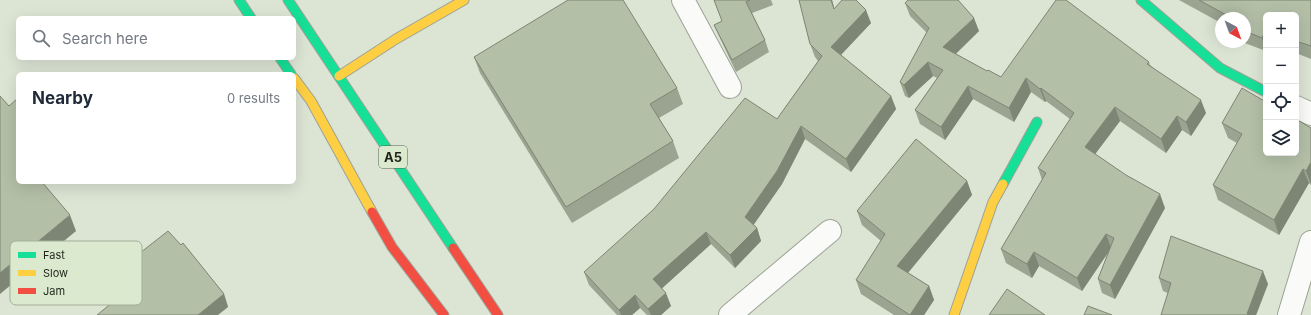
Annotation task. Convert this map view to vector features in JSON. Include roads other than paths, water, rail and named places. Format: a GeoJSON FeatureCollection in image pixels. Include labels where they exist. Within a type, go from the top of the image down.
{"type":"FeatureCollection","features":[{"type":"Feature","properties":{"kind":"main road"},"geometry":{"type":"LineString","coordinates":[[239,0],[250,16]]}},
{"type":"Feature","properties":{"kind":"main road","name":"A5"},"geometry":{"type":"LineString","coordinates":[[288,0],[498,315]]}},
{"type":"Feature","properties":{"kind":"main road"},"geometry":{"type":"LineString","coordinates":[[339,76],[396,39],[464,0]]}},
{"type":"Feature","properties":{"kind":"main road"},"geometry":{"type":"LineString","coordinates":[[1141,0],[1220,68],[1263,90]]}},
{"type":"Feature","properties":{"kind":"main road"},"geometry":{"type":"LineString","coordinates":[[281,60],[290,72]]}},
{"type":"Feature","properties":{"kind":"main road"},"geometry":{"type":"LineString","coordinates":[[296,81],[311,101],[392,247],[444,315]]}},
{"type":"Feature","properties":{"kind":"main road"},"geometry":{"type":"LineString","coordinates":[[954,315],[993,202],[1037,122]]}},
{"type":"Feature","properties":{"kind":"street"},"geometry":{"type":"LineString","coordinates":[[683,0],[730,87]]}},
{"type":"Feature","properties":{"kind":"street"},"geometry":{"type":"LineString","coordinates":[[1299,108],[1311,114]]}},
{"type":"Feature","properties":{"kind":"street"},"geometry":{"type":"LineString","coordinates":[[730,315],[830,231]]}},
{"type":"Feature","properties":{"kind":"street"},"geometry":{"type":"LineString","coordinates":[[1289,315],[1311,242]]}}]}
